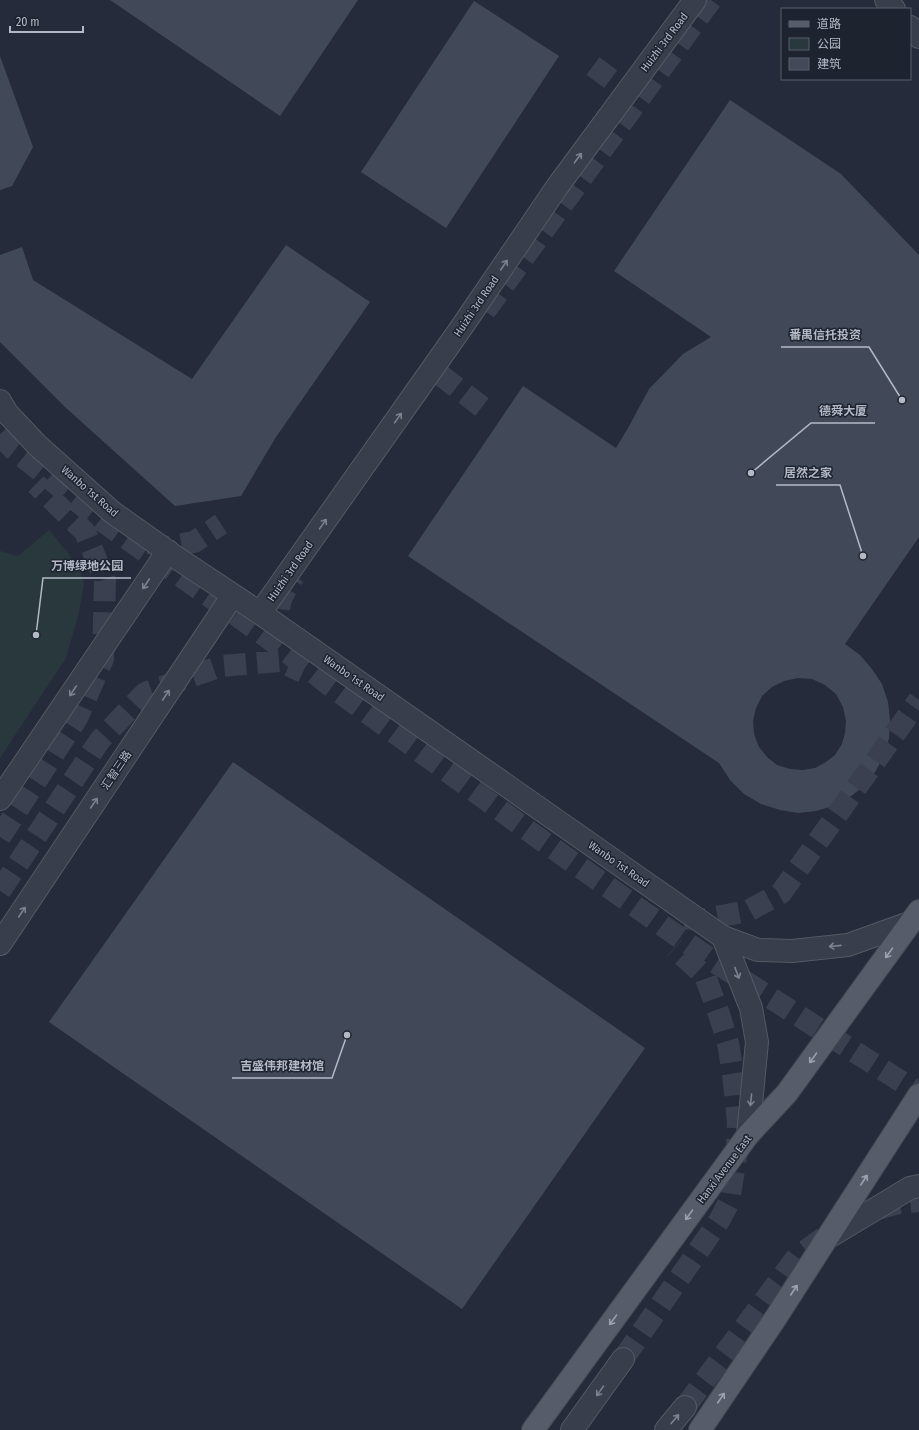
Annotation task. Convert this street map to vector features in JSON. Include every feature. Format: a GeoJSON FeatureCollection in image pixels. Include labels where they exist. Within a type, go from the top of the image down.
{"type":"FeatureCollection","features":[{"type":"Feature","properties":{"kind":"main road","name":"Hanxi Avenue East"},"geometry":{"type":"LineString","coordinates":[[533,1430],[748,1135],[787,1093],[915,916]]}},
{"type":"Feature","properties":{"kind":"main road"},"geometry":{"type":"LineString","coordinates":[[700,1430],[775,1319],[919,1095]]}},
{"type":"Feature","properties":{"kind":"street","name":"Huizhi 3rd Road"},"geometry":{"type":"LineString","coordinates":[[260,613],[459,331],[557,187],[695,0]]}},
{"type":"Feature","properties":{"kind":"street"},"geometry":{"type":"LineString","coordinates":[[886,0],[893,8]]}},
{"type":"Feature","properties":{"kind":"street"},"geometry":{"type":"LineString","coordinates":[[911,28],[919,37]]}},
{"type":"Feature","properties":{"kind":"street","name":"Wanbo 1st Road"},"geometry":{"type":"LineString","coordinates":[[0,402],[37,445],[112,512],[168,552],[260,613],[723,937],[758,950],[792,951],[848,945],[915,916]]}},
{"type":"Feature","properties":{"kind":"street"},"geometry":{"type":"LineString","coordinates":[[0,799],[168,552]]}},
{"type":"Feature","properties":{"kind":"street","name":"汇智三路"},"geometry":{"type":"LineString","coordinates":[[0,944],[233,595]]}},
{"type":"Feature","properties":{"kind":"street"},"geometry":{"type":"LineString","coordinates":[[723,937],[751,1008],[757,1042],[748,1135]]}},
{"type":"Feature","properties":{"kind":"street"},"geometry":{"type":"LineString","coordinates":[[827,1238],[910,1188],[919,1186]]}},
{"type":"Feature","properties":{"kind":"street"},"geometry":{"type":"LineString","coordinates":[[572,1430],[623,1359]]}},
{"type":"Feature","properties":{"kind":"street"},"geometry":{"type":"LineString","coordinates":[[666,1430],[685,1407]]}},
{"type":"Feature","properties":{"kind":"green space"},"geometry":{"type":"Polygon","coordinates":[[[49,530],[80,569],[84,584],[79,612],[66,658],[0,758],[0,551],[18,556],[49,530]]]}},
{"type":"Feature","properties":{"kind":"building"},"geometry":{"type":"Polygon","coordinates":[[[110,0],[358,0],[280,116],[110,0]]]}},
{"type":"Feature","properties":{"kind":"building"},"geometry":{"type":"Polygon","coordinates":[[[474,1],[559,56],[446,228],[361,172],[474,1]]]}},
{"type":"Feature","properties":{"kind":"building"},"geometry":{"type":"Polygon","coordinates":[[[0,56],[33,147],[12,186],[0,190],[0,56]]]}},
{"type":"Feature","properties":{"kind":"building"},"geometry":{"type":"Polygon","coordinates":[[[730,100],[841,174],[919,255],[919,537],[845,644],[860,655],[882,684],[888,702],[890,720],[889,738],[884,756],[875,772],[864,786],[850,797],[833,806],[816,811],[798,813],[780,810],[761,804],[744,794],[730,780],[719,763],[408,556],[523,386],[616,448],[649,389],[683,354],[711,337],[614,271],[730,100]],[[798,678],[784,681],[772,687],[762,696],[756,708],[753,721],[754,734],[759,747],[767,757],[777,765],[790,769],[803,770],[815,768],[835,755],[842,744],[846,721],[843,707],[836,694],[825,685],[812,679],[798,678]]]}},
{"type":"Feature","properties":{"kind":"building"},"geometry":{"type":"Polygon","coordinates":[[[286,245],[370,302],[276,437],[241,496],[175,506],[65,407],[0,342],[0,255],[22,247],[33,280],[192,379],[286,245]]]}},
{"type":"Feature","properties":{"kind":"building"},"geometry":{"type":"Polygon","coordinates":[[[233,762],[645,1048],[462,1309],[49,1022],[233,762]]]}},
{"type":"Feature","properties":{"kind":"tunnel"},"geometry":{"type":"LineString","coordinates":[[485,311],[711,0]]}},
{"type":"Feature","properties":{"kind":"tunnel"},"geometry":{"type":"LineString","coordinates":[[593,66],[638,99]]}},
{"type":"Feature","properties":{"kind":"tunnel"},"geometry":{"type":"LineString","coordinates":[[439,374],[482,407]]}},
{"type":"Feature","properties":{"kind":"tunnel"},"geometry":{"type":"LineString","coordinates":[[0,434],[13,449],[105,523],[218,602],[530,832],[710,959],[919,1093]]}},
{"type":"Feature","properties":{"kind":"tunnel"},"geometry":{"type":"LineString","coordinates":[[0,837],[77,718],[103,659],[105,581],[85,532],[36,484]]}},
{"type":"Feature","properties":{"kind":"tunnel"},"geometry":{"type":"LineString","coordinates":[[149,543],[167,547],[194,542],[221,524]]}},
{"type":"Feature","properties":{"kind":"tunnel"},"geometry":{"type":"LineString","coordinates":[[284,641],[281,637],[278,618],[281,600],[294,576]]}},
{"type":"Feature","properties":{"kind":"tunnel"},"geometry":{"type":"LineString","coordinates":[[0,891],[100,740],[145,693],[221,666],[279,661],[303,672]]}},
{"type":"Feature","properties":{"kind":"tunnel"},"geometry":{"type":"LineString","coordinates":[[685,918],[700,920],[748,911],[781,893],[919,700]]}},
{"type":"Feature","properties":{"kind":"tunnel"},"geometry":{"type":"LineString","coordinates":[[623,1359],[719,1221],[729,1202],[737,1150],[738,1122],[733,1074],[728,1043],[719,1014],[705,976],[674,948]]}},
{"type":"Feature","properties":{"kind":"tunnel"},"geometry":{"type":"LineString","coordinates":[[878,1209],[899,1203],[919,1201]]}},
{"type":"Feature","properties":{"kind":"tunnel"},"geometry":{"type":"LineString","coordinates":[[685,1407],[797,1257],[830,1233]]}},
{"type":"Feature","properties":{"kind":"place","name":"番禺信托投资"},"geometry":{"type":"Point","coordinates":[902,400]}},
{"type":"Feature","properties":{"kind":"place","name":"德舜大厦"},"geometry":{"type":"Point","coordinates":[751,473]}},
{"type":"Feature","properties":{"kind":"place","name":"居然之家"},"geometry":{"type":"Point","coordinates":[863,556]}},
{"type":"Feature","properties":{"kind":"place","name":"万博绿地公园"},"geometry":{"type":"Point","coordinates":[36,635]}},
{"type":"Feature","properties":{"kind":"place","name":"吉盛伟邦建材馆"},"geometry":{"type":"Point","coordinates":[347,1035]}}]}
